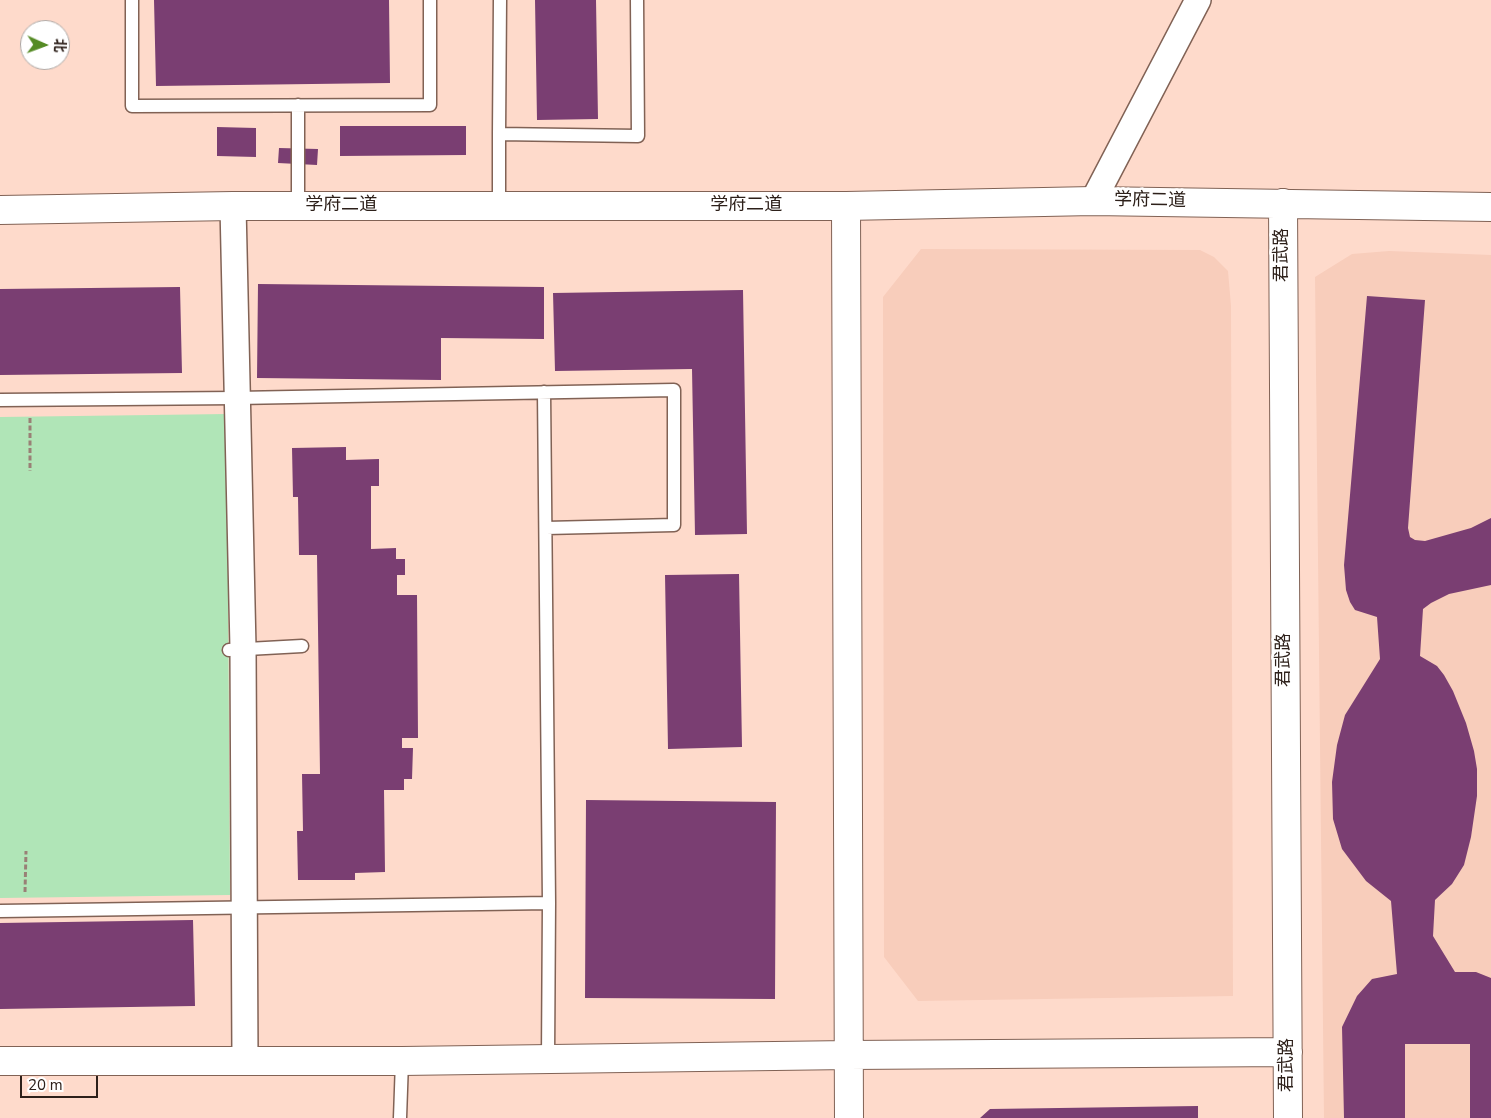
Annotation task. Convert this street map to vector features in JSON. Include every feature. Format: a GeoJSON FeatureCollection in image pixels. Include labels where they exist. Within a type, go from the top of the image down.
{"type":"FeatureCollection","features":[{"type":"Feature","properties":{"kind":"street"},"geometry":{"type":"LineString","coordinates":[[1093,201],[1198,0]]}},
{"type":"Feature","properties":{"kind":"street","name":"学府二道"},"geometry":{"type":"LineString","coordinates":[[0,210],[233,206],[846,206],[1093,201],[1491,207]]}},
{"type":"Feature","properties":{"kind":"street","name":"君武路"},"geometry":{"type":"LineString","coordinates":[[1283,203],[1288,1118]]}},
{"type":"Feature","properties":{"kind":"street"},"geometry":{"type":"LineString","coordinates":[[233,206],[237,398],[236,649],[244,908],[245,1060]]}},
{"type":"Feature","properties":{"kind":"street"},"geometry":{"type":"LineString","coordinates":[[846,206],[849,1118]]}},
{"type":"Feature","properties":{"kind":"street"},"geometry":{"type":"LineString","coordinates":[[0,1061],[402,1061],[548,1058],[1288,1052]]}},
{"type":"Feature","properties":{"kind":"lane"},"geometry":{"type":"LineString","coordinates":[[132,0],[132,106],[430,105],[430,0]]}},
{"type":"Feature","properties":{"kind":"lane"},"geometry":{"type":"LineString","coordinates":[[499,206],[500,0]]}},
{"type":"Feature","properties":{"kind":"lane"},"geometry":{"type":"LineString","coordinates":[[499,134],[638,136],[638,0]]}},
{"type":"Feature","properties":{"kind":"lane"},"geometry":{"type":"LineString","coordinates":[[298,105],[298,206]]}},
{"type":"Feature","properties":{"kind":"lane"},"geometry":{"type":"LineString","coordinates":[[0,400],[237,398],[674,390],[674,525],[546,528]]}},
{"type":"Feature","properties":{"kind":"lane"},"geometry":{"type":"LineString","coordinates":[[544,392],[549,904],[548,1058]]}},
{"type":"Feature","properties":{"kind":"lane"},"geometry":{"type":"LineString","coordinates":[[236,649],[302,646]]}},
{"type":"Feature","properties":{"kind":"lane"},"geometry":{"type":"LineString","coordinates":[[0,911],[549,904]]}},
{"type":"Feature","properties":{"kind":"lane"},"geometry":{"type":"LineString","coordinates":[[400,1118],[402,1061]]}},
{"type":"Feature","properties":{"kind":"path"},"geometry":{"type":"LineString","coordinates":[[29,400],[30,471]]}},
{"type":"Feature","properties":{"kind":"path"},"geometry":{"type":"LineString","coordinates":[[25,911],[26,851]]}},
{"type":"Feature","properties":{"kind":"shaded area"},"geometry":{"type":"Polygon","coordinates":[[[921,249],[1200,250],[1214,257],[1228,271],[1231,306],[1233,996],[918,1001],[884,957],[883,297],[921,249]]]}},
{"type":"Feature","properties":{"kind":"shaded area"},"geometry":{"type":"Polygon","coordinates":[[[1389,251],[1491,255],[1491,1118],[1324,1118],[1315,277],[1352,254],[1389,251]]]}},
{"type":"Feature","properties":{"kind":"green space"},"geometry":{"type":"Polygon","coordinates":[[[227,414],[230,895],[0,898],[0,417],[227,414]]]}},
{"type":"Feature","properties":{"kind":"building"},"geometry":{"type":"Polygon","coordinates":[[[154,0],[389,0],[390,83],[156,86],[154,0]]]}},
{"type":"Feature","properties":{"kind":"building"},"geometry":{"type":"Polygon","coordinates":[[[535,0],[596,0],[598,119],[537,120],[535,0]]]}},
{"type":"Feature","properties":{"kind":"building"},"geometry":{"type":"Polygon","coordinates":[[[340,126],[466,126],[466,155],[340,156],[340,126]]]}},
{"type":"Feature","properties":{"kind":"building"},"geometry":{"type":"Polygon","coordinates":[[[217,127],[256,128],[256,157],[217,156],[217,127]]]}},
{"type":"Feature","properties":{"kind":"building"},"geometry":{"type":"Polygon","coordinates":[[[279,148],[318,149],[317,165],[278,163],[279,148]]]}},
{"type":"Feature","properties":{"kind":"building"},"geometry":{"type":"Polygon","coordinates":[[[258,284],[544,287],[544,339],[441,338],[441,380],[257,378],[258,284]]]}},
{"type":"Feature","properties":{"kind":"building"},"geometry":{"type":"Polygon","coordinates":[[[180,287],[182,373],[0,375],[0,289],[180,287]]]}},
{"type":"Feature","properties":{"kind":"building"},"geometry":{"type":"Polygon","coordinates":[[[743,290],[747,534],[695,535],[692,369],[555,371],[553,293],[743,290]]]}},
{"type":"Feature","properties":{"kind":"building"},"geometry":{"type":"Polygon","coordinates":[[[1367,296],[1425,300],[1408,528],[1410,537],[1415,540],[1425,541],[1471,528],[1491,518],[1491,585],[1449,594],[1423,609],[1420,656],[1437,666],[1453,691],[1466,723],[1477,769],[1477,796],[1471,837],[1464,865],[1452,884],[1435,900],[1433,936],[1455,972],[1476,972],[1491,978],[1491,1118],[1470,1118],[1470,1044],[1405,1044],[1405,1118],[1344,1118],[1342,1027],[1357,996],[1372,979],[1397,974],[1391,901],[1366,881],[1342,849],[1333,819],[1332,782],[1337,745],[1345,715],[1380,659],[1377,617],[1355,610],[1346,590],[1344,565],[1367,296]]]}},
{"type":"Feature","properties":{"kind":"building"},"geometry":{"type":"Polygon","coordinates":[[[346,447],[346,460],[379,459],[379,486],[371,486],[371,549],[396,548],[396,559],[405,559],[405,575],[397,575],[397,595],[417,595],[418,738],[402,738],[402,748],[413,748],[412,779],[404,779],[404,790],[384,790],[385,872],[355,873],[355,880],[298,880],[297,831],[303,831],[302,774],[320,774],[317,555],[299,555],[298,497],[293,497],[292,448],[346,447]]]}},
{"type":"Feature","properties":{"kind":"building"},"geometry":{"type":"Polygon","coordinates":[[[739,574],[742,747],[668,749],[665,575],[739,574]]]}},
{"type":"Feature","properties":{"kind":"building"},"geometry":{"type":"Polygon","coordinates":[[[586,800],[776,802],[775,999],[585,998],[586,800]]]}},
{"type":"Feature","properties":{"kind":"building"},"geometry":{"type":"Polygon","coordinates":[[[193,920],[195,1006],[0,1009],[0,923],[193,920]]]}},
{"type":"Feature","properties":{"kind":"building"},"geometry":{"type":"Polygon","coordinates":[[[1198,1106],[1198,1118],[980,1118],[990,1109],[1198,1106]]]}}]}
